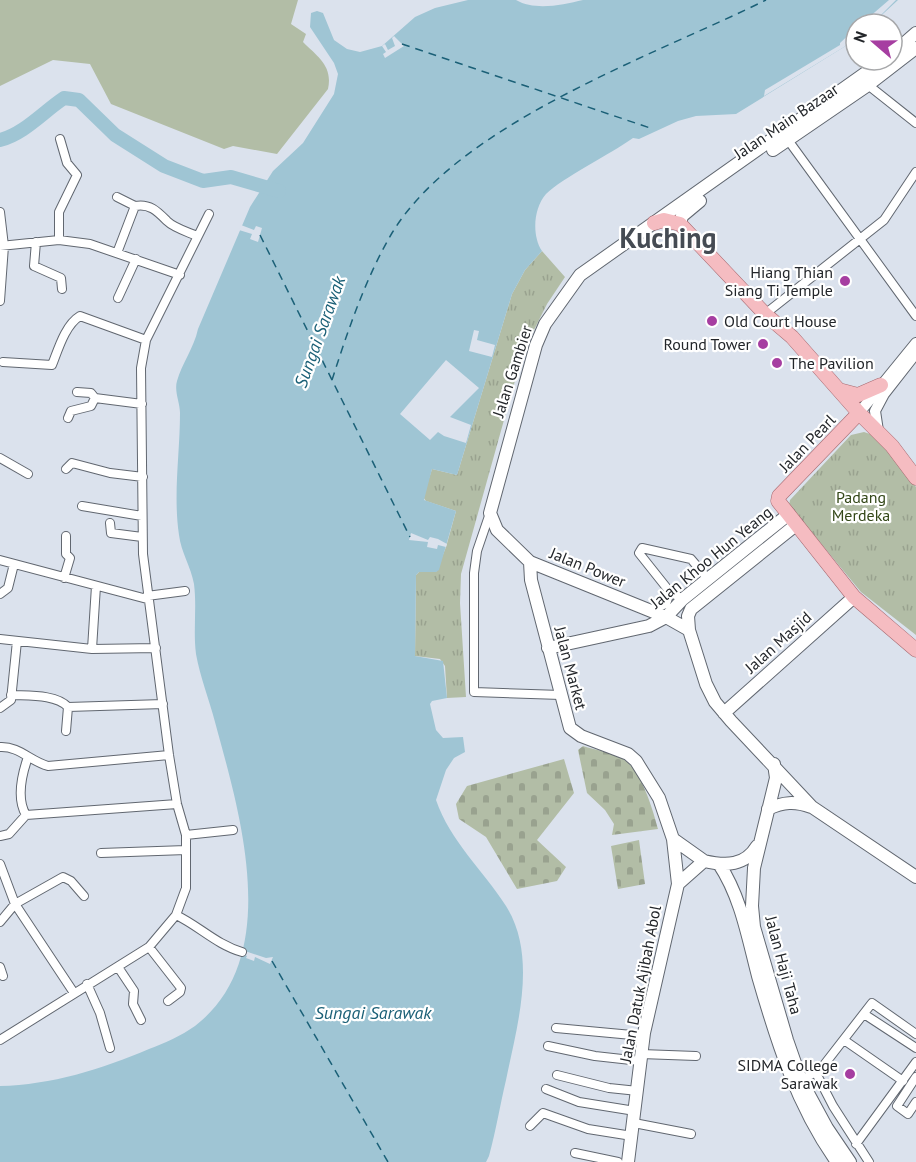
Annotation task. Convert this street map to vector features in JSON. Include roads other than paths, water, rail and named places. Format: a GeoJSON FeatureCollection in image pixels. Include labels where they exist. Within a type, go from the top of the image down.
{"type":"FeatureCollection","features":[{"type":"Feature","properties":{"kind":"main road"},"geometry":{"type":"LineString","coordinates":[[904,44],[916,33]]}},
{"type":"Feature","properties":{"kind":"main road","name":"Jalan Main Bazaar"},"geometry":{"type":"LineString","coordinates":[[680,224],[682,216],[688,209],[868,85],[916,48]]}},
{"type":"Feature","properties":{"kind":"main road","name":"Jalan Main Bazaar"},"geometry":{"type":"LineString","coordinates":[[654,223],[867,72]]}},
{"type":"Feature","properties":{"kind":"main road"},"geometry":{"type":"LineString","coordinates":[[654,223],[664,220],[680,224],[765,314],[792,337],[859,413],[878,431],[916,478]]}},
{"type":"Feature","properties":{"kind":"main road","name":"Jalan Gambier"},"geometry":{"type":"LineString","coordinates":[[490,513],[511,430],[536,345],[545,324],[580,274],[654,223]]}},
{"type":"Feature","properties":{"kind":"main road"},"geometry":{"type":"LineString","coordinates":[[839,390],[858,395],[881,385]]}},
{"type":"Feature","properties":{"kind":"main road","name":"Jalan Pearl"},"geometry":{"type":"LineString","coordinates":[[793,519],[778,501],[779,496],[859,413]]}},
{"type":"Feature","properties":{"kind":"main road"},"geometry":{"type":"LineString","coordinates":[[490,513],[497,531],[530,561]]}},
{"type":"Feature","properties":{"kind":"main road"},"geometry":{"type":"LineString","coordinates":[[793,519],[854,597],[916,650]]}},
{"type":"Feature","properties":{"kind":"main road","name":"Jalan Khoo Hun Yeang"},"geometry":{"type":"LineString","coordinates":[[548,648],[649,626],[666,617],[682,599],[793,519]]}},
{"type":"Feature","properties":{"kind":"main road","name":"Jalan Khoo Hun Yeang"},"geometry":{"type":"LineString","coordinates":[[689,630],[688,616],[691,609],[793,519]]}},
{"type":"Feature","properties":{"kind":"main road","name":"Jalan Power"},"geometry":{"type":"LineString","coordinates":[[530,561],[650,610],[689,630]]}},
{"type":"Feature","properties":{"kind":"main road","name":"Jalan Market"},"geometry":{"type":"LineString","coordinates":[[530,561],[531,580],[570,729],[581,736],[628,754],[636,761],[659,798],[673,839]]}},
{"type":"Feature","properties":{"kind":"main road"},"geometry":{"type":"LineString","coordinates":[[531,580],[554,571]]}},
{"type":"Feature","properties":{"kind":"main road","name":"Jalan Masjid"},"geometry":{"type":"LineString","coordinates":[[724,713],[854,597]]}},
{"type":"Feature","properties":{"kind":"main road"},"geometry":{"type":"LineString","coordinates":[[649,626],[653,617],[650,610]]}},
{"type":"Feature","properties":{"kind":"main road"},"geometry":{"type":"LineString","coordinates":[[689,630],[705,684],[724,713],[812,807],[916,877]]}},
{"type":"Feature","properties":{"kind":"main road","name":"Jalan Haji Taha"},"geometry":{"type":"LineString","coordinates":[[773,763],[776,778],[759,842],[753,878],[754,927],[801,1080],[827,1128],[850,1162]]}},
{"type":"Feature","properties":{"kind":"main road"},"geometry":{"type":"LineString","coordinates":[[768,809],[779,804],[797,802],[812,807]]}},
{"type":"Feature","properties":{"kind":"main road"},"geometry":{"type":"LineString","coordinates":[[673,839],[705,861],[718,864],[735,863],[750,856],[759,842]]}},
{"type":"Feature","properties":{"kind":"main road","name":"Jalan Datuk Ajibah Abol"},"geometry":{"type":"LineString","coordinates":[[628,1162],[643,1036],[678,884],[673,839]]}},
{"type":"Feature","properties":{"kind":"main road"},"geometry":{"type":"LineString","coordinates":[[678,884],[705,861]]}},
{"type":"Feature","properties":{"kind":"main road","name":"Jalan Haji Taha"},"geometry":{"type":"LineString","coordinates":[[718,864],[735,892],[789,1074],[804,1108],[837,1162]]}},
{"type":"Feature","properties":{"kind":"street"},"geometry":{"type":"LineString","coordinates":[[868,85],[916,123]]}},
{"type":"Feature","properties":{"kind":"street"},"geometry":{"type":"LineString","coordinates":[[59,240],[59,212],[77,175],[67,163],[60,138]]}},
{"type":"Feature","properties":{"kind":"street"},"geometry":{"type":"LineString","coordinates":[[788,140],[916,316]]}},
{"type":"Feature","properties":{"kind":"street"},"geometry":{"type":"LineString","coordinates":[[765,314],[884,220],[916,172]]}},
{"type":"Feature","properties":{"kind":"street"},"geometry":{"type":"LineString","coordinates":[[117,197],[135,206],[141,204],[160,211],[168,222],[197,236]]}},
{"type":"Feature","properties":{"kind":"street"},"geometry":{"type":"LineString","coordinates":[[117,253],[135,206]]}},
{"type":"Feature","properties":{"kind":"street"},"geometry":{"type":"LineString","coordinates":[[0,212],[2,246],[0,301]]}},
{"type":"Feature","properties":{"kind":"street"},"geometry":{"type":"LineString","coordinates":[[0,1040],[148,947],[176,915],[186,888],[186,835],[177,804],[147,597],[142,537],[141,368],[146,340],[209,214]]}},
{"type":"Feature","properties":{"kind":"street"},"geometry":{"type":"LineString","coordinates":[[2,246],[59,240],[90,244],[180,275]]}},
{"type":"Feature","properties":{"kind":"street"},"geometry":{"type":"LineString","coordinates":[[36,242],[34,266],[61,278],[62,289]]}},
{"type":"Feature","properties":{"kind":"street"},"geometry":{"type":"LineString","coordinates":[[118,298],[136,260]]}},
{"type":"Feature","properties":{"kind":"street"},"geometry":{"type":"LineString","coordinates":[[3,362],[51,365],[67,332],[80,316],[146,340]]}},
{"type":"Feature","properties":{"kind":"street"},"geometry":{"type":"LineString","coordinates":[[859,413],[916,343]]}},
{"type":"Feature","properties":{"kind":"street"},"geometry":{"type":"LineString","coordinates":[[878,431],[875,411],[884,394],[916,353]]}},
{"type":"Feature","properties":{"kind":"street"},"geometry":{"type":"LineString","coordinates":[[77,392],[91,393],[95,398],[142,404]]}},
{"type":"Feature","properties":{"kind":"street"},"geometry":{"type":"LineString","coordinates":[[68,418],[71,411],[91,406],[95,398]]}},
{"type":"Feature","properties":{"kind":"street"},"geometry":{"type":"LineString","coordinates":[[0,459],[28,474]]}},
{"type":"Feature","properties":{"kind":"street"},"geometry":{"type":"LineString","coordinates":[[66,469],[72,463],[110,473],[142,477]]}},
{"type":"Feature","properties":{"kind":"street"},"geometry":{"type":"LineString","coordinates":[[82,506],[142,516]]}},
{"type":"Feature","properties":{"kind":"street"},"geometry":{"type":"LineString","coordinates":[[490,513],[477,551],[474,573],[474,693],[561,694]]}},
{"type":"Feature","properties":{"kind":"street"},"geometry":{"type":"LineString","coordinates":[[110,523],[111,533],[142,537]]}},
{"type":"Feature","properties":{"kind":"street"},"geometry":{"type":"LineString","coordinates":[[64,578],[70,558],[66,554],[66,536]]}},
{"type":"Feature","properties":{"kind":"street"},"geometry":{"type":"LineString","coordinates":[[682,599],[670,592],[639,553],[642,549],[691,559],[708,579]]}},
{"type":"Feature","properties":{"kind":"street"},"geometry":{"type":"LineString","coordinates":[[0,560],[64,578],[147,597],[185,591]]}},
{"type":"Feature","properties":{"kind":"street"},"geometry":{"type":"LineString","coordinates":[[0,594],[8,588],[14,564]]}},
{"type":"Feature","properties":{"kind":"street"},"geometry":{"type":"LineString","coordinates":[[92,649],[96,586]]}},
{"type":"Feature","properties":{"kind":"street"},"geometry":{"type":"LineString","coordinates":[[650,610],[666,604],[670,592]]}},
{"type":"Feature","properties":{"kind":"street"},"geometry":{"type":"LineString","coordinates":[[0,639],[92,649],[156,648]]}},
{"type":"Feature","properties":{"kind":"street"},"geometry":{"type":"LineString","coordinates":[[0,708],[10,700],[17,641]]}},
{"type":"Feature","properties":{"kind":"street"},"geometry":{"type":"LineString","coordinates":[[11,695],[50,698],[64,702],[68,707],[66,731]]}},
{"type":"Feature","properties":{"kind":"street"},"geometry":{"type":"LineString","coordinates":[[68,707],[163,704]]}},
{"type":"Feature","properties":{"kind":"street"},"geometry":{"type":"LineString","coordinates":[[0,747],[17,749],[41,764],[61,767],[170,755]]}},
{"type":"Feature","properties":{"kind":"street"},"geometry":{"type":"LineString","coordinates":[[26,815],[22,809],[21,790],[28,757]]}},
{"type":"Feature","properties":{"kind":"street"},"geometry":{"type":"LineString","coordinates":[[0,836],[9,834],[26,815],[177,804]]}},
{"type":"Feature","properties":{"kind":"street"},"geometry":{"type":"LineString","coordinates":[[186,835],[233,830]]}},
{"type":"Feature","properties":{"kind":"street"},"geometry":{"type":"LineString","coordinates":[[101,853],[186,850]]}},
{"type":"Feature","properties":{"kind":"street"},"geometry":{"type":"LineString","coordinates":[[0,864],[15,904],[74,993]]}},
{"type":"Feature","properties":{"kind":"street"},"geometry":{"type":"LineString","coordinates":[[0,922],[15,904],[63,877],[71,881],[84,896]]}},
{"type":"Feature","properties":{"kind":"street"},"geometry":{"type":"LineString","coordinates":[[176,915],[190,921],[225,947],[242,952]]}},
{"type":"Feature","properties":{"kind":"street"},"geometry":{"type":"LineString","coordinates":[[148,947],[181,988],[180,992],[168,1001]]}},
{"type":"Feature","properties":{"kind":"street"},"geometry":{"type":"LineString","coordinates":[[0,967],[3,976]]}},
{"type":"Feature","properties":{"kind":"street"},"geometry":{"type":"LineString","coordinates":[[118,967],[134,991],[133,1004],[141,1020]]}},
{"type":"Feature","properties":{"kind":"street"},"geometry":{"type":"LineString","coordinates":[[87,984],[100,1013],[110,1048]]}},
{"type":"Feature","properties":{"kind":"street"},"geometry":{"type":"LineString","coordinates":[[801,1080],[816,1073],[872,1003],[916,1034]]}},
{"type":"Feature","properties":{"kind":"street"},"geometry":{"type":"LineString","coordinates":[[864,1014],[916,1048]]}},
{"type":"Feature","properties":{"kind":"street"},"geometry":{"type":"LineString","coordinates":[[556,1028],[643,1036]]}},
{"type":"Feature","properties":{"kind":"street"},"geometry":{"type":"LineString","coordinates":[[844,1040],[903,1081]]}},
{"type":"Feature","properties":{"kind":"street"},"geometry":{"type":"LineString","coordinates":[[548,1046],[595,1056],[640,1058],[696,1056]]}},
{"type":"Feature","properties":{"kind":"street"},"geometry":{"type":"LineString","coordinates":[[856,1144],[916,1062]]}},
{"type":"Feature","properties":{"kind":"street"},"geometry":{"type":"LineString","coordinates":[[816,1073],[856,1144],[869,1162]]}},
{"type":"Feature","properties":{"kind":"street"},"geometry":{"type":"LineString","coordinates":[[557,1075],[609,1088],[638,1091]]}},
{"type":"Feature","properties":{"kind":"street"},"geometry":{"type":"LineString","coordinates":[[916,1077],[897,1106],[908,1114],[916,1102]]}},
{"type":"Feature","properties":{"kind":"street"},"geometry":{"type":"LineString","coordinates":[[546,1089],[579,1102],[691,1134]]}},
{"type":"Feature","properties":{"kind":"street"},"geometry":{"type":"LineString","coordinates":[[530,1126],[543,1113],[588,1129],[632,1136]]}},
{"type":"Feature","properties":{"kind":"street"},"geometry":{"type":"LineString","coordinates":[[575,1153],[618,1162]]}},
{"type":"Feature","properties":{"kind":"water","name":"Sungai Sarawak"},"geometry":{"type":"Polygon","coordinates":[[[468,0],[516,0],[540,6],[583,0],[898,0],[885,12],[844,12],[844,47],[736,114],[696,116],[678,121],[639,139],[633,138],[546,194],[538,207],[535,222],[535,230],[542,251],[525,270],[512,294],[457,475],[432,469],[424,500],[456,511],[439,570],[419,572],[416,575],[415,656],[443,661],[447,698],[432,701],[430,704],[436,730],[443,738],[463,737],[465,752],[454,758],[446,770],[436,800],[458,842],[506,906],[516,926],[523,969],[515,1037],[496,1128],[486,1162],[0,1162],[0,1086],[38,1083],[76,1075],[179,1036],[195,1026],[223,997],[239,962],[247,923],[248,882],[235,797],[196,654],[194,584],[179,535],[177,489],[180,413],[177,381],[250,207],[273,171],[303,143],[334,94],[338,74],[334,63],[310,27],[311,13],[317,11],[323,13],[334,40],[347,49],[360,52],[382,46],[415,17],[435,8],[468,0]]]}},
{"type":"Feature","properties":{"kind":"waterway"},"geometry":{"type":"LineString","coordinates":[[0,140],[25,128],[64,98],[79,100],[115,135],[164,166],[203,181],[231,177],[279,191]]}},
{"type":"Feature","properties":{"kind":"place","name":"Hiang Thian Siang Ti Temple"},"geometry":{"type":"Point","coordinates":[845,281]}},
{"type":"Feature","properties":{"kind":"place","name":"Old Court House"},"geometry":{"type":"Point","coordinates":[712,321]}},
{"type":"Feature","properties":{"kind":"place","name":"Round Tower"},"geometry":{"type":"Point","coordinates":[763,344]}},
{"type":"Feature","properties":{"kind":"place","name":"The Pavilion"},"geometry":{"type":"Point","coordinates":[777,363]}},
{"type":"Feature","properties":{"kind":"place","name":"SIDMA College Sarawak"},"geometry":{"type":"Point","coordinates":[850,1074]}},
{"type":"Feature","properties":{"kind":"district","name":"Kuching"},"geometry":{"type":"Point","coordinates":[668,238]}},
{"type":"Feature","properties":{"kind":"park label","name":"Padang Merdeka"},"geometry":{"type":"Point","coordinates":[861,506]}}]}
